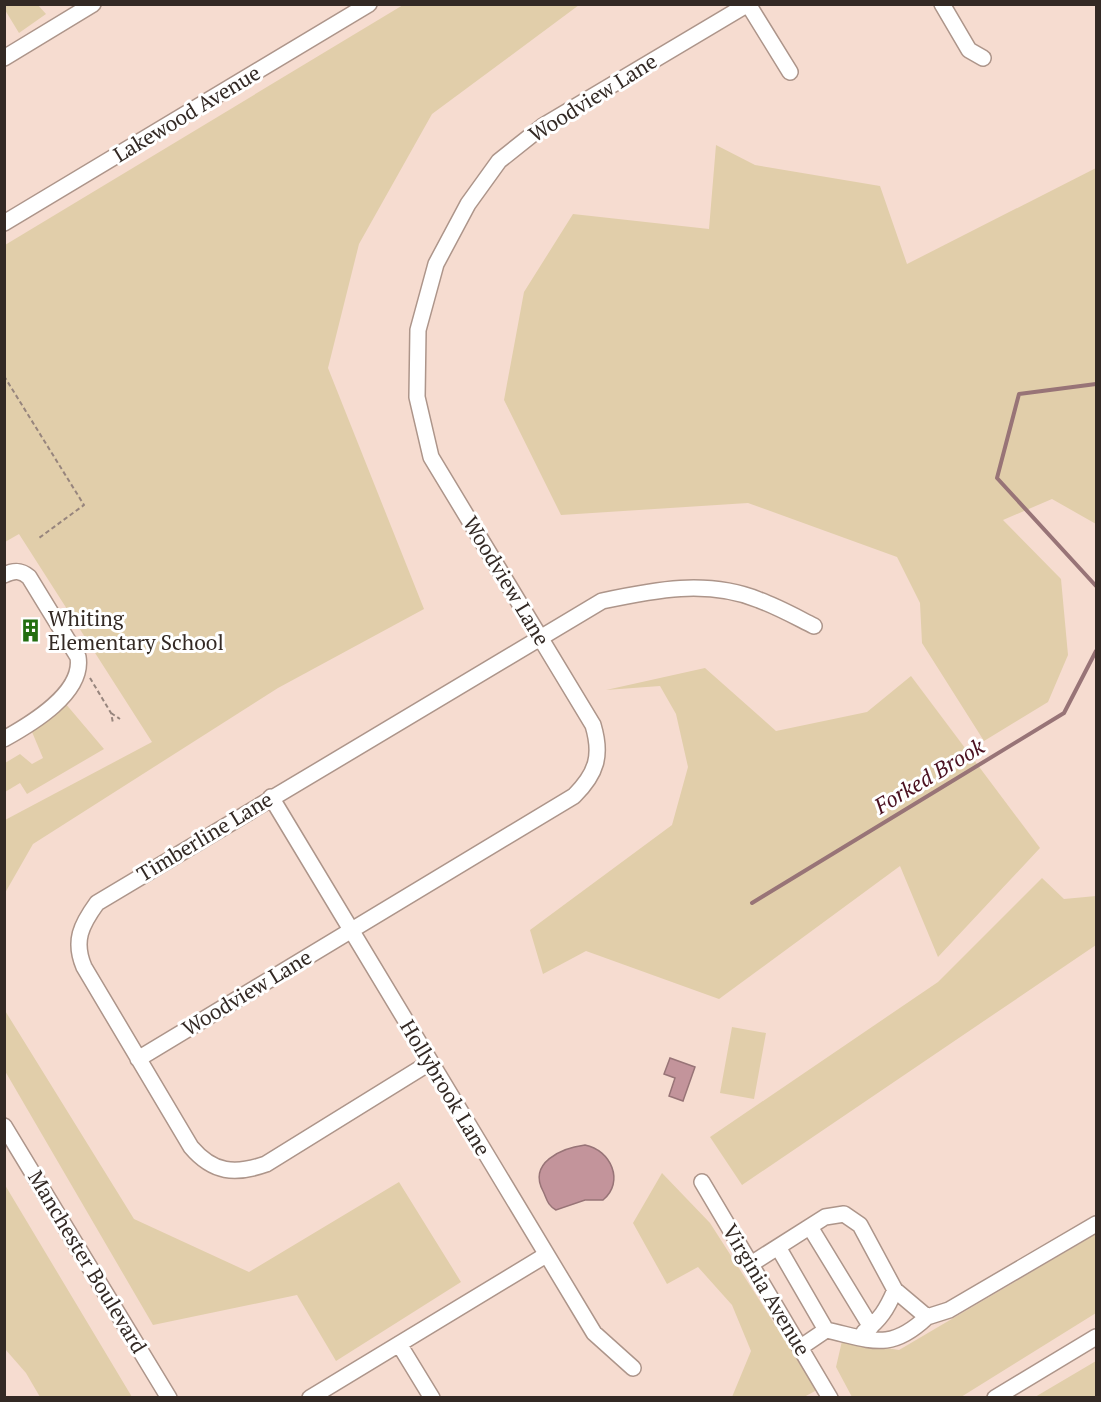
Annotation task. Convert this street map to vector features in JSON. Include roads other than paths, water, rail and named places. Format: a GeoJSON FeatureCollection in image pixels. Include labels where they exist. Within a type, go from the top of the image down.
{"type":"FeatureCollection","features":[{"type":"Feature","properties":{"kind":"street"},"geometry":{"type":"LineString","coordinates":[[4,58],[93,4]]}},
{"type":"Feature","properties":{"kind":"street","name":"Lakewood Avenue"},"geometry":{"type":"LineString","coordinates":[[4,223],[369,4]]}},
{"type":"Feature","properties":{"kind":"street"},"geometry":{"type":"LineString","coordinates":[[748,4],[790,72]]}},
{"type":"Feature","properties":{"kind":"street","name":"Woodview Lane"},"geometry":{"type":"LineString","coordinates":[[138,1059],[574,796],[592,776],[598,760],[598,743],[593,724],[431,457],[417,397],[418,330],[436,264],[468,204],[499,161],[543,126],[748,4]]}},
{"type":"Feature","properties":{"kind":"street"},"geometry":{"type":"LineString","coordinates":[[942,4],[969,50],[983,58]]}},
{"type":"Feature","properties":{"kind":"street"},"geometry":{"type":"LineString","coordinates":[[4,575],[16,571],[23,572],[29,577],[78,657],[78,674],[60,698],[40,717],[4,739]]}},
{"type":"Feature","properties":{"kind":"street","name":"Timberline Lane"},"geometry":{"type":"LineString","coordinates":[[429,1064],[266,1164],[244,1172],[213,1166],[200,1158],[191,1147],[84,967],[78,953],[78,938],[83,922],[98,903],[271,797],[602,601],[692,586],[757,599],[814,626]]}},
{"type":"Feature","properties":{"kind":"street","name":"Hollybrook Lane"},"geometry":{"type":"LineString","coordinates":[[271,797],[429,1064],[594,1333],[633,1368]]}},
{"type":"Feature","properties":{"kind":"street","name":"Manchester Boulevard"},"geometry":{"type":"LineString","coordinates":[[4,1126],[170,1398]]}},
{"type":"Feature","properties":{"kind":"street","name":"Virginia Avenue"},"geometry":{"type":"LineString","coordinates":[[702,1182],[830,1398]]}},
{"type":"Feature","properties":{"kind":"street"},"geometry":{"type":"LineString","coordinates":[[751,1264],[825,1217],[844,1214],[860,1226],[895,1290],[927,1317]]}},
{"type":"Feature","properties":{"kind":"street"},"geometry":{"type":"LineString","coordinates":[[801,1347],[826,1330],[864,1332],[893,1341],[914,1330],[927,1317],[949,1310],[1096,1224]]}},
{"type":"Feature","properties":{"kind":"street"},"geometry":{"type":"LineString","coordinates":[[810,1227],[864,1332]]}},
{"type":"Feature","properties":{"kind":"street"},"geometry":{"type":"LineString","coordinates":[[778,1247],[826,1330]]}},
{"type":"Feature","properties":{"kind":"street"},"geometry":{"type":"LineString","coordinates":[[310,1398],[546,1255]]}},
{"type":"Feature","properties":{"kind":"street"},"geometry":{"type":"LineString","coordinates":[[864,1332],[887,1310],[895,1290]]}},
{"type":"Feature","properties":{"kind":"street"},"geometry":{"type":"LineString","coordinates":[[995,1398],[1096,1337]]}},
{"type":"Feature","properties":{"kind":"street"},"geometry":{"type":"LineString","coordinates":[[399,1344],[432,1398]]}},
{"type":"Feature","properties":{"kind":"street"},"geometry":{"type":"LineString","coordinates":[[329,1398],[336,1382]]}},
{"type":"Feature","properties":{"kind":"waterway","name":"Forked Brook"},"geometry":{"type":"LineString","coordinates":[[1096,384],[1019,394],[997,478],[1096,586]]}},
{"type":"Feature","properties":{"kind":"waterway","name":"Forked Brook"},"geometry":{"type":"LineString","coordinates":[[752,903],[1064,713],[1096,651]]}},
{"type":"Feature","properties":{"kind":"place","name":"Whiting Elementary School"},"geometry":{"type":"Point","coordinates":[30,631]}}]}
